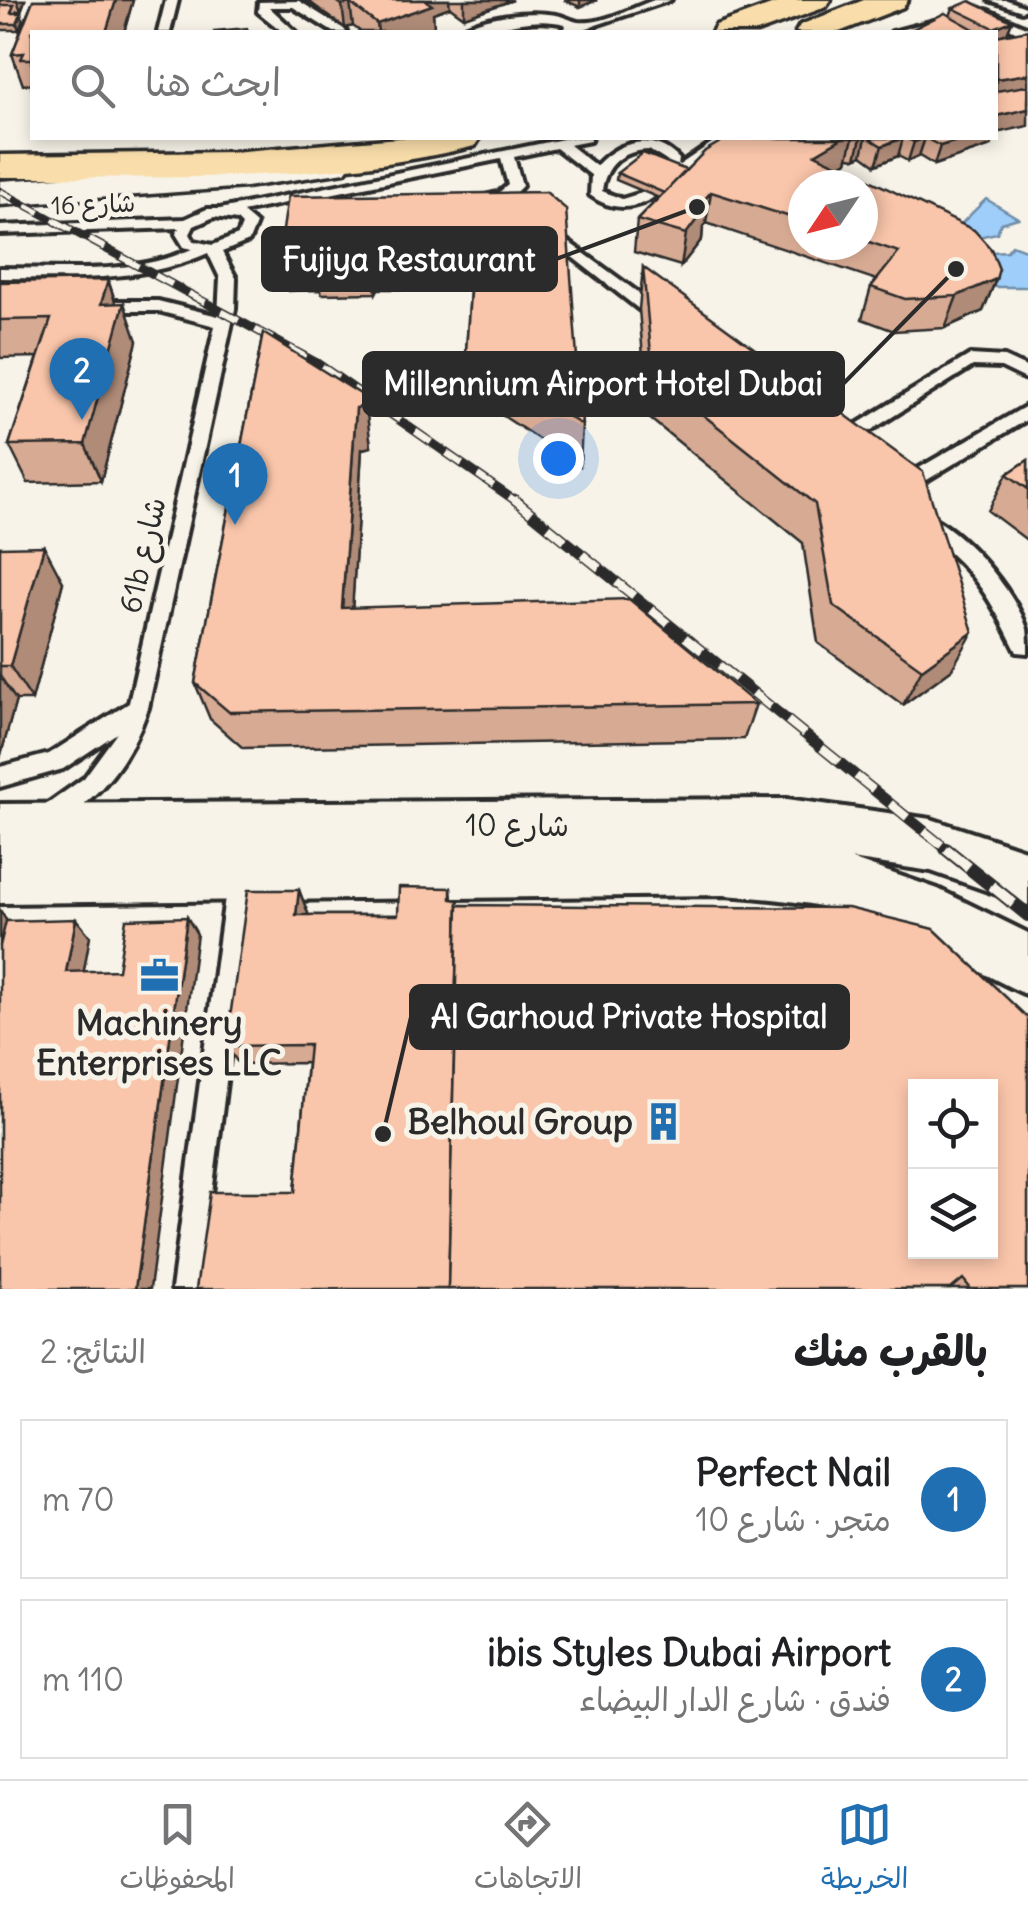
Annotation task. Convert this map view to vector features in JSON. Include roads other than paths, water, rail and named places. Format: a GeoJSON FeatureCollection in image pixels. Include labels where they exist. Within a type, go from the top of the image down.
{"type":"FeatureCollection","features":[{"type":"Feature","properties":{"kind":"main road"},"geometry":{"type":"LineString","coordinates":[[739,30],[892,0]]}},
{"type":"Feature","properties":{"kind":"main road"},"geometry":{"type":"LineString","coordinates":[[0,137],[30,136]]}},
{"type":"Feature","properties":{"kind":"main road"},"geometry":{"type":"LineString","coordinates":[[4,185],[246,176],[320,166],[450,140]]}},
{"type":"Feature","properties":{"kind":"street","name":"شارع 10"},"geometry":{"type":"LineString","coordinates":[[8,844],[788,824],[931,846],[1020,871]]}},
{"type":"Feature","properties":{"kind":"street","name":"شارع 10"},"geometry":{"type":"LineString","coordinates":[[8,844],[241,873],[724,868],[812,876],[901,899],[1028,965]]}},
{"type":"Feature","properties":{"kind":"lane"},"geometry":{"type":"LineString","coordinates":[[164,30],[172,0]]}},
{"type":"Feature","properties":{"kind":"lane"},"geometry":{"type":"LineString","coordinates":[[471,30],[525,18],[563,20],[570,30],[664,0]]}},
{"type":"Feature","properties":{"kind":"lane"},"geometry":{"type":"LineString","coordinates":[[995,0],[1025,9]]}},
{"type":"Feature","properties":{"kind":"lane"},"geometry":{"type":"LineString","coordinates":[[1008,0],[1025,9]]}},
{"type":"Feature","properties":{"kind":"lane"},"geometry":{"type":"LineString","coordinates":[[287,30],[264,12],[261,2],[294,3],[337,30]]}},
{"type":"Feature","properties":{"kind":"lane"},"geometry":{"type":"LineString","coordinates":[[984,12],[1028,33]]}},
{"type":"Feature","properties":{"kind":"lane"},"geometry":{"type":"LineString","coordinates":[[913,30],[942,26],[931,30]]}},
{"type":"Feature","properties":{"kind":"lane","name":"شارع 16"},"geometry":{"type":"LineString","coordinates":[[0,230],[188,223],[212,212],[576,140]]}},
{"type":"Feature","properties":{"kind":"lane"},"geometry":{"type":"LineString","coordinates":[[651,194],[638,202],[613,203],[595,192],[598,173],[624,150],[646,145],[668,152],[674,172],[724,140]]}},
{"type":"Feature","properties":{"kind":"lane"},"geometry":{"type":"LineString","coordinates":[[559,144],[598,173]]}},
{"type":"Feature","properties":{"kind":"lane"},"geometry":{"type":"LineString","coordinates":[[475,202],[503,196],[514,186],[507,156]]}},
{"type":"Feature","properties":{"kind":"lane"},"geometry":{"type":"LineString","coordinates":[[503,196],[518,208]]}},
{"type":"Feature","properties":{"kind":"lane"},"geometry":{"type":"LineString","coordinates":[[292,198],[305,214]]}},
{"type":"Feature","properties":{"kind":"lane","name":"شارع 16"},"geometry":{"type":"LineString","coordinates":[[0,273],[137,270],[173,263],[209,249],[236,244],[244,238],[249,224],[292,198]]}},
{"type":"Feature","properties":{"kind":"lane"},"geometry":{"type":"LineString","coordinates":[[226,212],[241,216],[249,224]]}},
{"type":"Feature","properties":{"kind":"lane"},"geometry":{"type":"LineString","coordinates":[[534,220],[674,328]]}},
{"type":"Feature","properties":{"kind":"lane"},"geometry":{"type":"LineString","coordinates":[[188,223],[184,239],[209,249]]}},
{"type":"Feature","properties":{"kind":"lane","name":"61b شارع"},"geometry":{"type":"LineString","coordinates":[[8,844],[88,790],[112,764],[138,708],[224,322],[228,278],[209,249]]}},
{"type":"Feature","properties":{"kind":"lane"},"geometry":{"type":"LineString","coordinates":[[76,307],[158,306],[224,322]]}},
{"type":"Feature","properties":{"kind":"lane"},"geometry":{"type":"LineString","coordinates":[[815,436],[838,454],[970,360],[1004,362],[1028,375]]}},
{"type":"Feature","properties":{"kind":"lane"},"geometry":{"type":"LineString","coordinates":[[1024,646],[1007,603],[988,576],[889,494],[1028,410]]}},
{"type":"Feature","properties":{"kind":"lane"},"geometry":{"type":"LineString","coordinates":[[0,777],[20,775],[55,762],[138,708]]}},
{"type":"Feature","properties":{"kind":"lane"},"geometry":{"type":"LineString","coordinates":[[186,1289],[241,873]]}},
{"type":"Feature","properties":{"kind":"water"},"geometry":{"type":"Polygon","coordinates":[[[986,199],[1018,218],[1001,223],[997,233],[978,237],[992,252],[1007,251],[1012,245],[1028,251],[1028,287],[988,287],[944,241],[986,199]]]}},
{"type":"Feature","properties":{"kind":"railway"},"geometry":{"type":"LineString","coordinates":[[0,191],[59,223]]}},
{"type":"Feature","properties":{"kind":"railway"},"geometry":{"type":"LineString","coordinates":[[55,221],[317,363],[517,502]]}},
{"type":"Feature","properties":{"kind":"railway"},"geometry":{"type":"LineString","coordinates":[[514,499],[949,851]]}},
{"type":"Feature","properties":{"kind":"railway"},"geometry":{"type":"LineString","coordinates":[[946,849],[1028,915]]}},
{"type":"Feature","properties":{"kind":"place","name":"Fujiya Restaurant"},"geometry":{"type":"Point","coordinates":[697,207]}},
{"type":"Feature","properties":{"kind":"place","name":"Millennium Airport Hotel Dubai"},"geometry":{"type":"Point","coordinates":[956,269]}},
{"type":"Feature","properties":{"kind":"place","name":"ibis Styles Dubai Airport"},"geometry":{"type":"Point","coordinates":[82,420]}},
{"type":"Feature","properties":{"kind":"place","name":"Perfect Nail"},"geometry":{"type":"Point","coordinates":[235,525]}},
{"type":"Feature","properties":{"kind":"place","name":"Machinery Enterprises LLC"},"geometry":{"type":"Point","coordinates":[159,975]}},
{"type":"Feature","properties":{"kind":"place","name":"Belhoul Group"},"geometry":{"type":"Point","coordinates":[663,1121]}},
{"type":"Feature","properties":{"kind":"place","name":"Al Garhoud Private Hospital"},"geometry":{"type":"Point","coordinates":[383,1134]}}]}
